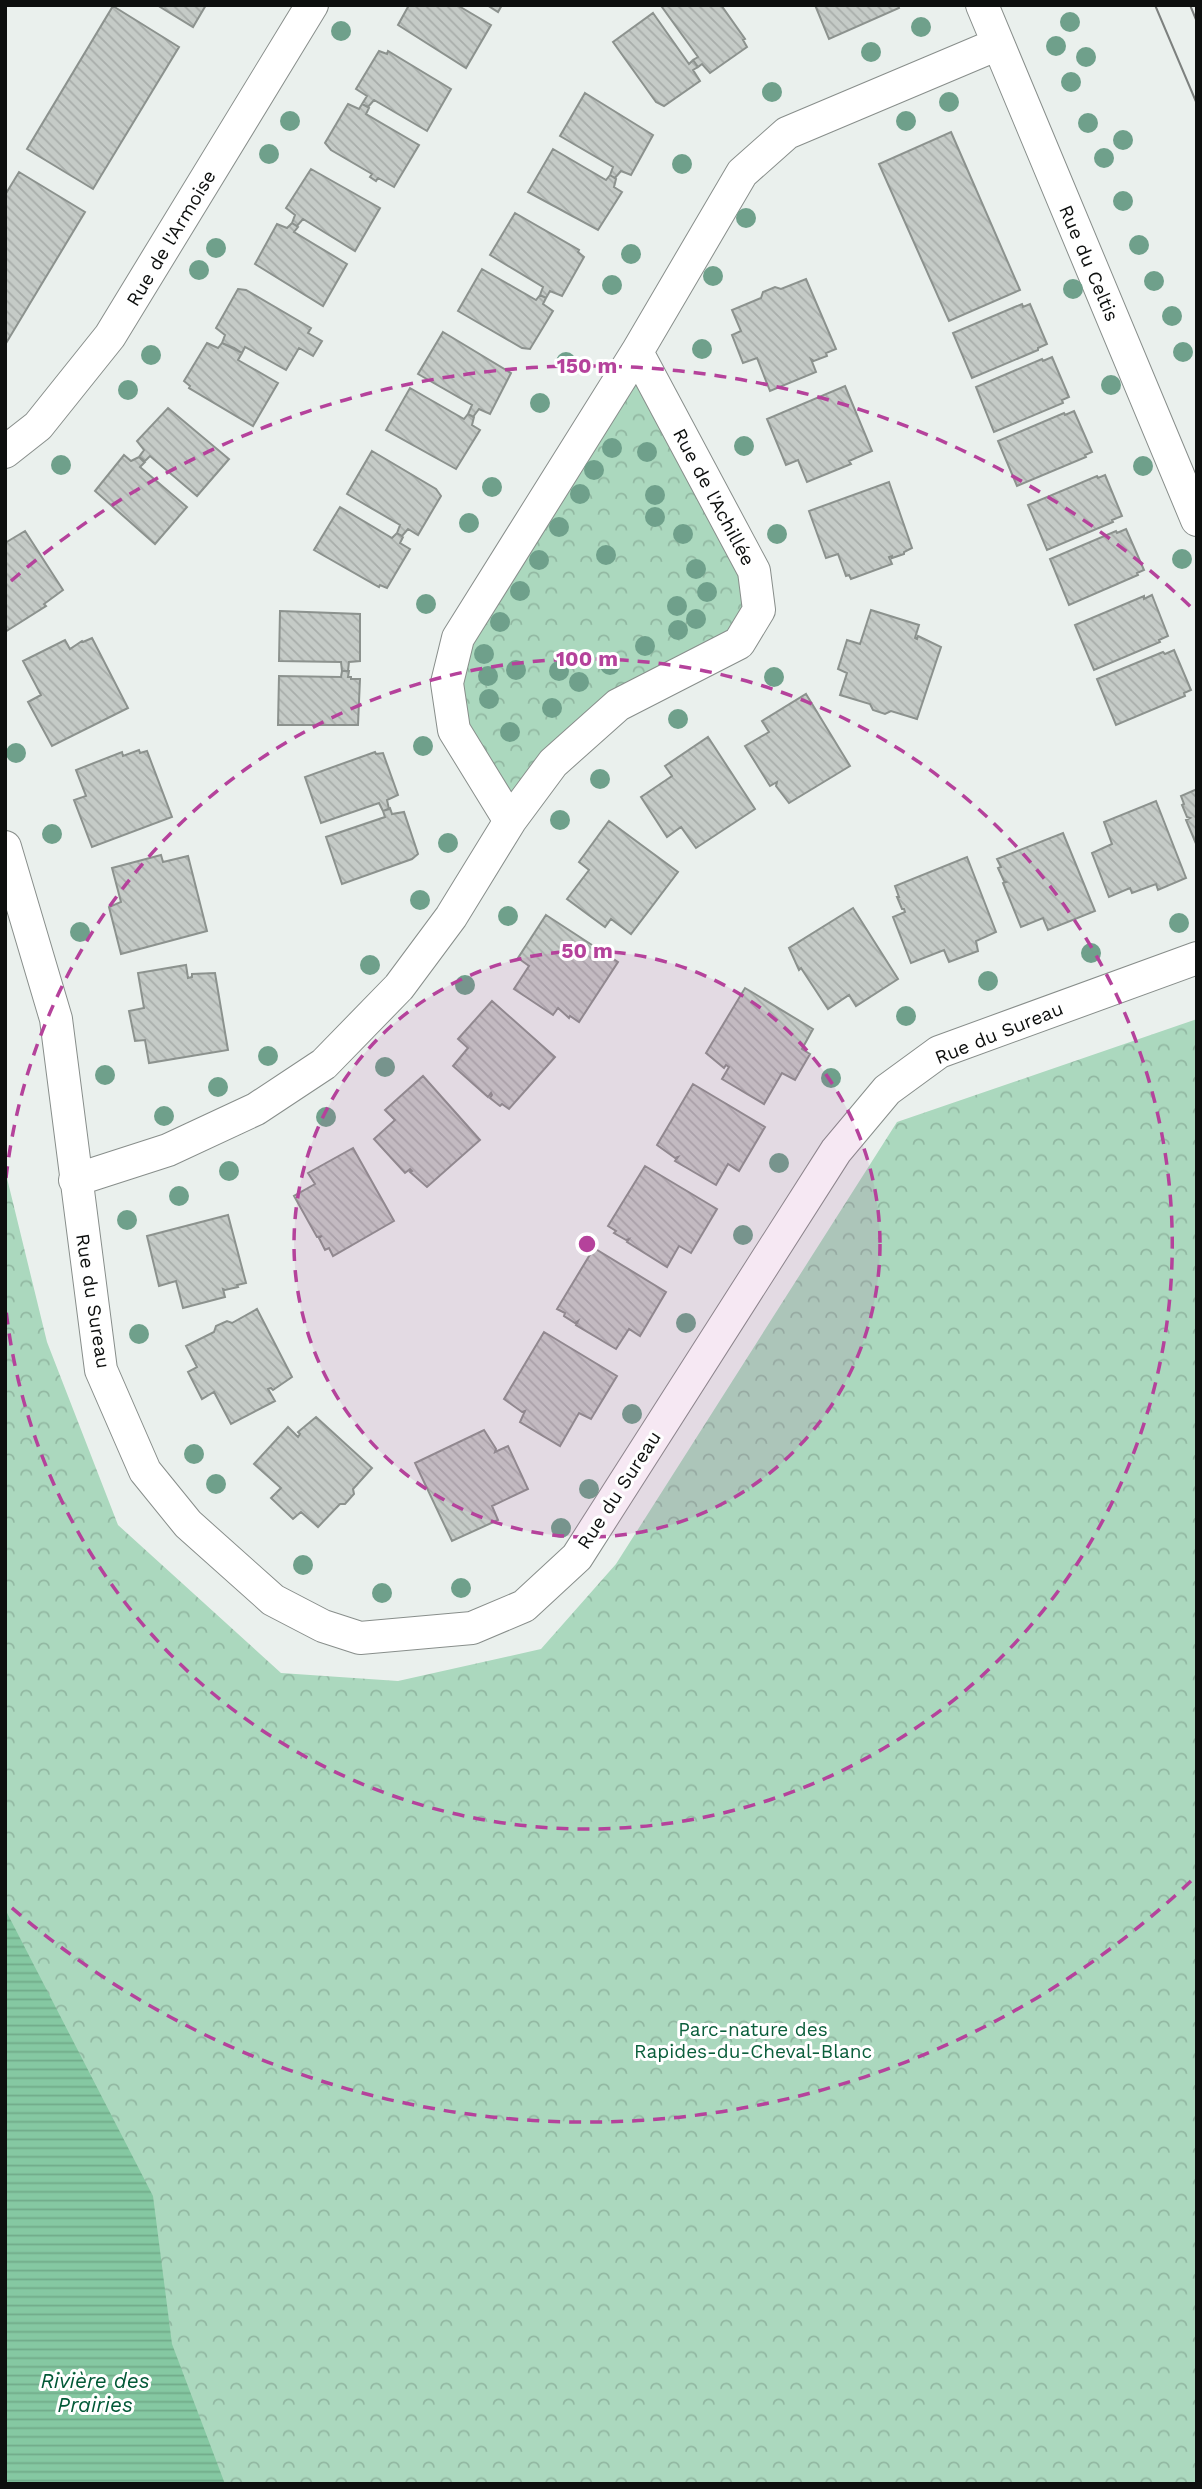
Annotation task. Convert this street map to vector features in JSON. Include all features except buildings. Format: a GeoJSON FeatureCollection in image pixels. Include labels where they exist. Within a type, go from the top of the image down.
{"type":"FeatureCollection","features":[{"type":"Feature","properties":{"kind":"street","name":"Rue de l'Armoise"},"geometry":{"type":"LineString","coordinates":[[5,452],[38,426],[110,337],[312,5]]}},
{"type":"Feature","properties":{"kind":"street","name":"Rue du Celtis"},"geometry":{"type":"LineString","coordinates":[[982,5],[1197,520]]}},
{"type":"Feature","properties":{"kind":"street"},"geometry":{"type":"LineString","coordinates":[[510,821],[454,730],[447,683],[458,638],[637,352],[742,173],[787,133],[998,44]]}},
{"type":"Feature","properties":{"kind":"street","name":"Rue de l'Achillée"},"geometry":{"type":"LineString","coordinates":[[75,1180],[168,1150],[256,1109],[324,1064],[399,987],[451,917],[510,821],[554,763],[618,705],[739,643],[760,610],[754,571],[637,352]]}},
{"type":"Feature","properties":{"kind":"street","name":"Rue du Sureau"},"geometry":{"type":"LineString","coordinates":[[5,847],[56,1019],[101,1370],[145,1471],[188,1524],[273,1600],[323,1626],[360,1638],[472,1628],[524,1606],[577,1557],[836,1151],[887,1090],[939,1052],[1197,958]]}},
{"type":"Feature","properties":{"kind":"green space"},"geometry":{"type":"Polygon","coordinates":[[[637,352],[754,571],[739,643],[618,705],[510,821],[454,730],[458,638],[637,352]]]}},
{"type":"Feature","properties":{"kind":"green space","name":"Parc-nature des Rapides-du-Cheval-Blanc"},"geometry":{"type":"Polygon","coordinates":[[[1197,1019],[1197,2484],[5,2484],[5,1170],[47,1342],[118,1525],[281,1673],[398,1681],[541,1649],[616,1564],[897,1122],[1197,1019]]]}},
{"type":"Feature","properties":{"kind":"water","name":"Rivière des Prairies"},"geometry":{"type":"Polygon","coordinates":[[[5,1909],[153,2196],[172,2344],[225,2484],[5,2484],[5,1909]]]}},
{"type":"Feature","properties":{"kind":"tram line"},"geometry":{"type":"LineString","coordinates":[[1155,5],[1197,104]]}},
{"type":"Feature","properties":{"kind":"tram line"},"geometry":{"type":"LineString","coordinates":[[1190,5],[1197,22]]}}]}
